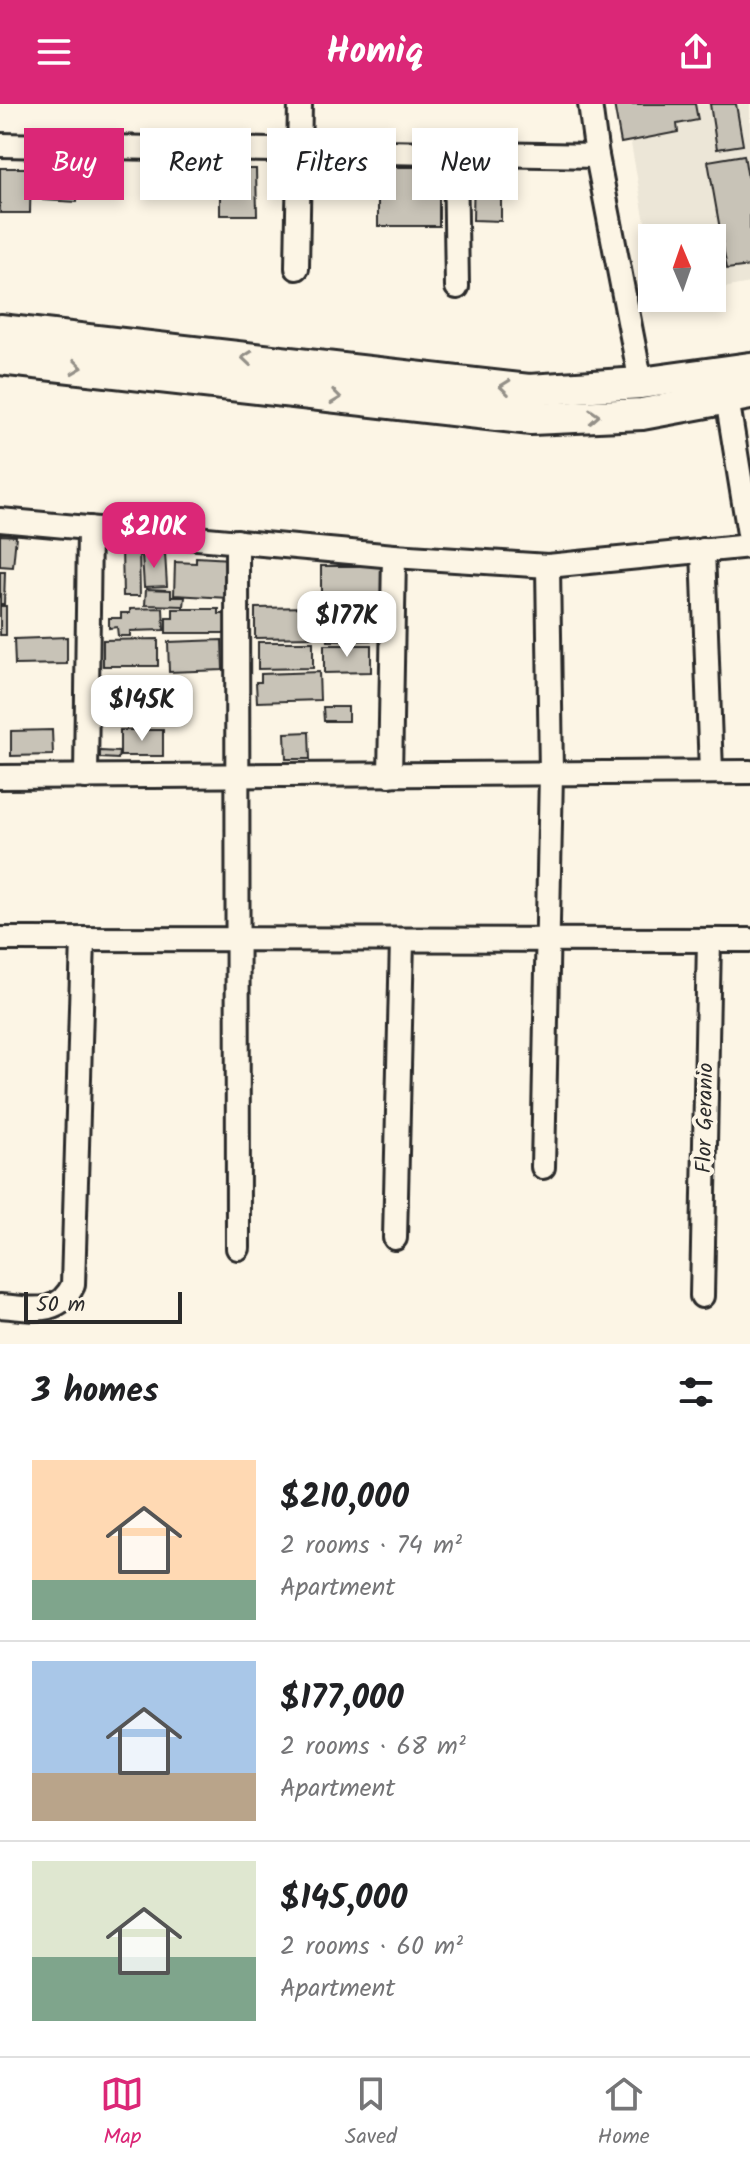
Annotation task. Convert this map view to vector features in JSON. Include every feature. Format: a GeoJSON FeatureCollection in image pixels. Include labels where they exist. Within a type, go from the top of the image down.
{"type":"FeatureCollection","features":[{"type":"Feature","properties":{"kind":"main road"},"geometry":{"type":"LineString","coordinates":[[0,330],[529,390],[641,383],[750,368]]}},
{"type":"Feature","properties":{"kind":"main road"},"geometry":{"type":"LineString","coordinates":[[0,359],[531,419],[642,414],[739,396]]}},
{"type":"Feature","properties":{"kind":"street"},"geometry":{"type":"LineString","coordinates":[[300,104],[300,128]]}},
{"type":"Feature","properties":{"kind":"street"},"geometry":{"type":"LineString","coordinates":[[590,104],[597,156],[641,383]]}},
{"type":"Feature","properties":{"kind":"street"},"geometry":{"type":"LineString","coordinates":[[0,145],[267,150]]}},
{"type":"Feature","properties":{"kind":"street"},"geometry":{"type":"LineString","coordinates":[[518,155],[597,156]]}},
{"type":"Feature","properties":{"kind":"street"},"geometry":{"type":"LineString","coordinates":[[297,268],[299,200]]}},
{"type":"Feature","properties":{"kind":"street"},"geometry":{"type":"LineString","coordinates":[[456,200],[457,287]]}},
{"type":"Feature","properties":{"kind":"street"},"geometry":{"type":"LineString","coordinates":[[739,396],[750,540]]}},
{"type":"Feature","properties":{"kind":"street"},"geometry":{"type":"LineString","coordinates":[[0,520],[394,556],[548,566],[750,546]]}},
{"type":"Feature","properties":{"kind":"street"},"geometry":{"type":"LineString","coordinates":[[86,777],[89,528]]}},
{"type":"Feature","properties":{"kind":"street"},"geometry":{"type":"LineString","coordinates":[[237,541],[238,1248]]}},
{"type":"Feature","properties":{"kind":"street"},"geometry":{"type":"LineString","coordinates":[[703,550],[711,772]]}},
{"type":"Feature","properties":{"kind":"street"},"geometry":{"type":"LineString","coordinates":[[390,775],[394,556]]}},
{"type":"Feature","properties":{"kind":"street"},"geometry":{"type":"LineString","coordinates":[[543,1167],[551,773],[548,566]]}},
{"type":"Feature","properties":{"kind":"street"},"geometry":{"type":"LineString","coordinates":[[0,777],[750,772]]}},
{"type":"Feature","properties":{"kind":"street"},"geometry":{"type":"LineString","coordinates":[[0,939],[750,940]]}},
{"type":"Feature","properties":{"kind":"street"},"geometry":{"type":"LineString","coordinates":[[0,1306],[51,1307],[61,1303],[73,1285],[83,939]]}},
{"type":"Feature","properties":{"kind":"street"},"geometry":{"type":"LineString","coordinates":[[395,1238],[402,940]]}},
{"type":"Feature","properties":{"kind":"street","name":"Flor Geranio"},"geometry":{"type":"LineString","coordinates":[[702,1296],[709,940]]}},
{"type":"Feature","properties":{"kind":"shaded area"},"geometry":{"type":"Polygon","coordinates":[[[624,104],[750,104],[750,283],[726,287],[726,224],[645,224],[624,104]]]}},
{"type":"Feature","properties":{"kind":"building"},"geometry":{"type":"Polygon","coordinates":[[[614,104],[695,104],[698,120],[677,124],[678,132],[621,143],[614,104]]]}},
{"type":"Feature","properties":{"kind":"building"},"geometry":{"type":"Polygon","coordinates":[[[710,104],[736,104],[743,145],[717,149],[710,104]]]}},
{"type":"Feature","properties":{"kind":"building"},"geometry":{"type":"Polygon","coordinates":[[[744,155],[750,190],[750,266],[727,269],[726,224],[719,224],[708,161],[744,155]]]}},
{"type":"Feature","properties":{"kind":"building"},"geometry":{"type":"Polygon","coordinates":[[[396,167],[412,167],[412,200],[439,200],[439,226],[378,226],[378,200],[396,200],[396,167]]]}},
{"type":"Feature","properties":{"kind":"building"},"geometry":{"type":"Polygon","coordinates":[[[0,168],[24,168],[24,200],[30,200],[30,213],[0,213],[0,168]]]}},
{"type":"Feature","properties":{"kind":"building"},"geometry":{"type":"Polygon","coordinates":[[[251,169],[256,169],[257,215],[220,215],[220,200],[251,200],[251,169]]]}},
{"type":"Feature","properties":{"kind":"building"},"geometry":{"type":"Polygon","coordinates":[[[473,200],[501,200],[501,221],[473,220],[473,200]]]}},
{"type":"Feature","properties":{"kind":"building"},"geometry":{"type":"Polygon","coordinates":[[[0,535],[16,536],[13,567],[0,566],[0,535]]]}},
{"type":"Feature","properties":{"kind":"building"},"geometry":{"type":"Polygon","coordinates":[[[122,546],[139,546],[140,596],[123,596],[122,546]]]}},
{"type":"Feature","properties":{"kind":"building"},"geometry":{"type":"Polygon","coordinates":[[[165,553],[167,586],[144,587],[142,554],[165,553]]]}},
{"type":"Feature","properties":{"kind":"building"},"geometry":{"type":"Polygon","coordinates":[[[196,557],[231,559],[229,598],[174,595],[175,562],[196,563],[196,557]]]}},
{"type":"Feature","properties":{"kind":"building"},"geometry":{"type":"Polygon","coordinates":[[[321,566],[384,566],[384,608],[321,607],[321,566]]]}},
{"type":"Feature","properties":{"kind":"building"},"geometry":{"type":"Polygon","coordinates":[[[0,572],[5,572],[4,604],[0,604],[0,572]]]}},
{"type":"Feature","properties":{"kind":"building"},"geometry":{"type":"Polygon","coordinates":[[[146,589],[171,590],[171,597],[185,597],[184,606],[145,605],[146,589]]]}},
{"type":"Feature","properties":{"kind":"building"},"geometry":{"type":"Polygon","coordinates":[[[0,606],[6,606],[6,635],[0,635],[0,606]]]}},
{"type":"Feature","properties":{"kind":"building"},"geometry":{"type":"Polygon","coordinates":[[[313,607],[314,637],[255,638],[255,608],[313,607]]]}},
{"type":"Feature","properties":{"kind":"building"},"geometry":{"type":"Polygon","coordinates":[[[163,608],[164,630],[130,631],[130,636],[118,636],[117,627],[109,628],[109,618],[121,618],[121,613],[130,613],[130,609],[163,608]]]}},
{"type":"Feature","properties":{"kind":"building"},"geometry":{"type":"Polygon","coordinates":[[[173,609],[219,609],[219,614],[229,614],[229,633],[166,633],[166,618],[173,618],[173,609]]]}},
{"type":"Feature","properties":{"kind":"building"},"geometry":{"type":"Polygon","coordinates":[[[387,613],[388,640],[328,641],[327,614],[387,613]]]}},
{"type":"Feature","properties":{"kind":"building"},"geometry":{"type":"Polygon","coordinates":[[[67,637],[67,664],[15,665],[14,639],[67,637]]]}},
{"type":"Feature","properties":{"kind":"building"},"geometry":{"type":"Polygon","coordinates":[[[158,639],[158,666],[103,666],[103,640],[158,639]]]}},
{"type":"Feature","properties":{"kind":"building"},"geometry":{"type":"Polygon","coordinates":[[[222,640],[223,670],[169,672],[168,642],[222,640]]]}},
{"type":"Feature","properties":{"kind":"building"},"geometry":{"type":"Polygon","coordinates":[[[258,642],[313,642],[313,668],[258,669],[258,642]]]}},
{"type":"Feature","properties":{"kind":"building"},"geometry":{"type":"Polygon","coordinates":[[[324,645],[371,645],[371,672],[324,673],[324,645]]]}},
{"type":"Feature","properties":{"kind":"building"},"geometry":{"type":"Polygon","coordinates":[[[319,672],[320,700],[257,702],[256,682],[261,682],[261,674],[319,672]]]}},
{"type":"Feature","properties":{"kind":"building"},"geometry":{"type":"Polygon","coordinates":[[[323,707],[348,707],[348,721],[324,721],[323,707]]]}},
{"type":"Feature","properties":{"kind":"building"},"geometry":{"type":"Polygon","coordinates":[[[52,730],[53,755],[11,756],[11,731],[52,730]]]}},
{"type":"Feature","properties":{"kind":"building"},"geometry":{"type":"Polygon","coordinates":[[[120,730],[163,730],[163,756],[120,756],[120,730]]]}},
{"type":"Feature","properties":{"kind":"building"},"geometry":{"type":"Polygon","coordinates":[[[309,732],[310,759],[286,759],[285,733],[309,732]]]}},
{"type":"Feature","properties":{"kind":"building"},"geometry":{"type":"Polygon","coordinates":[[[100,751],[119,752],[118,759],[100,758],[100,751]]]}}]}
